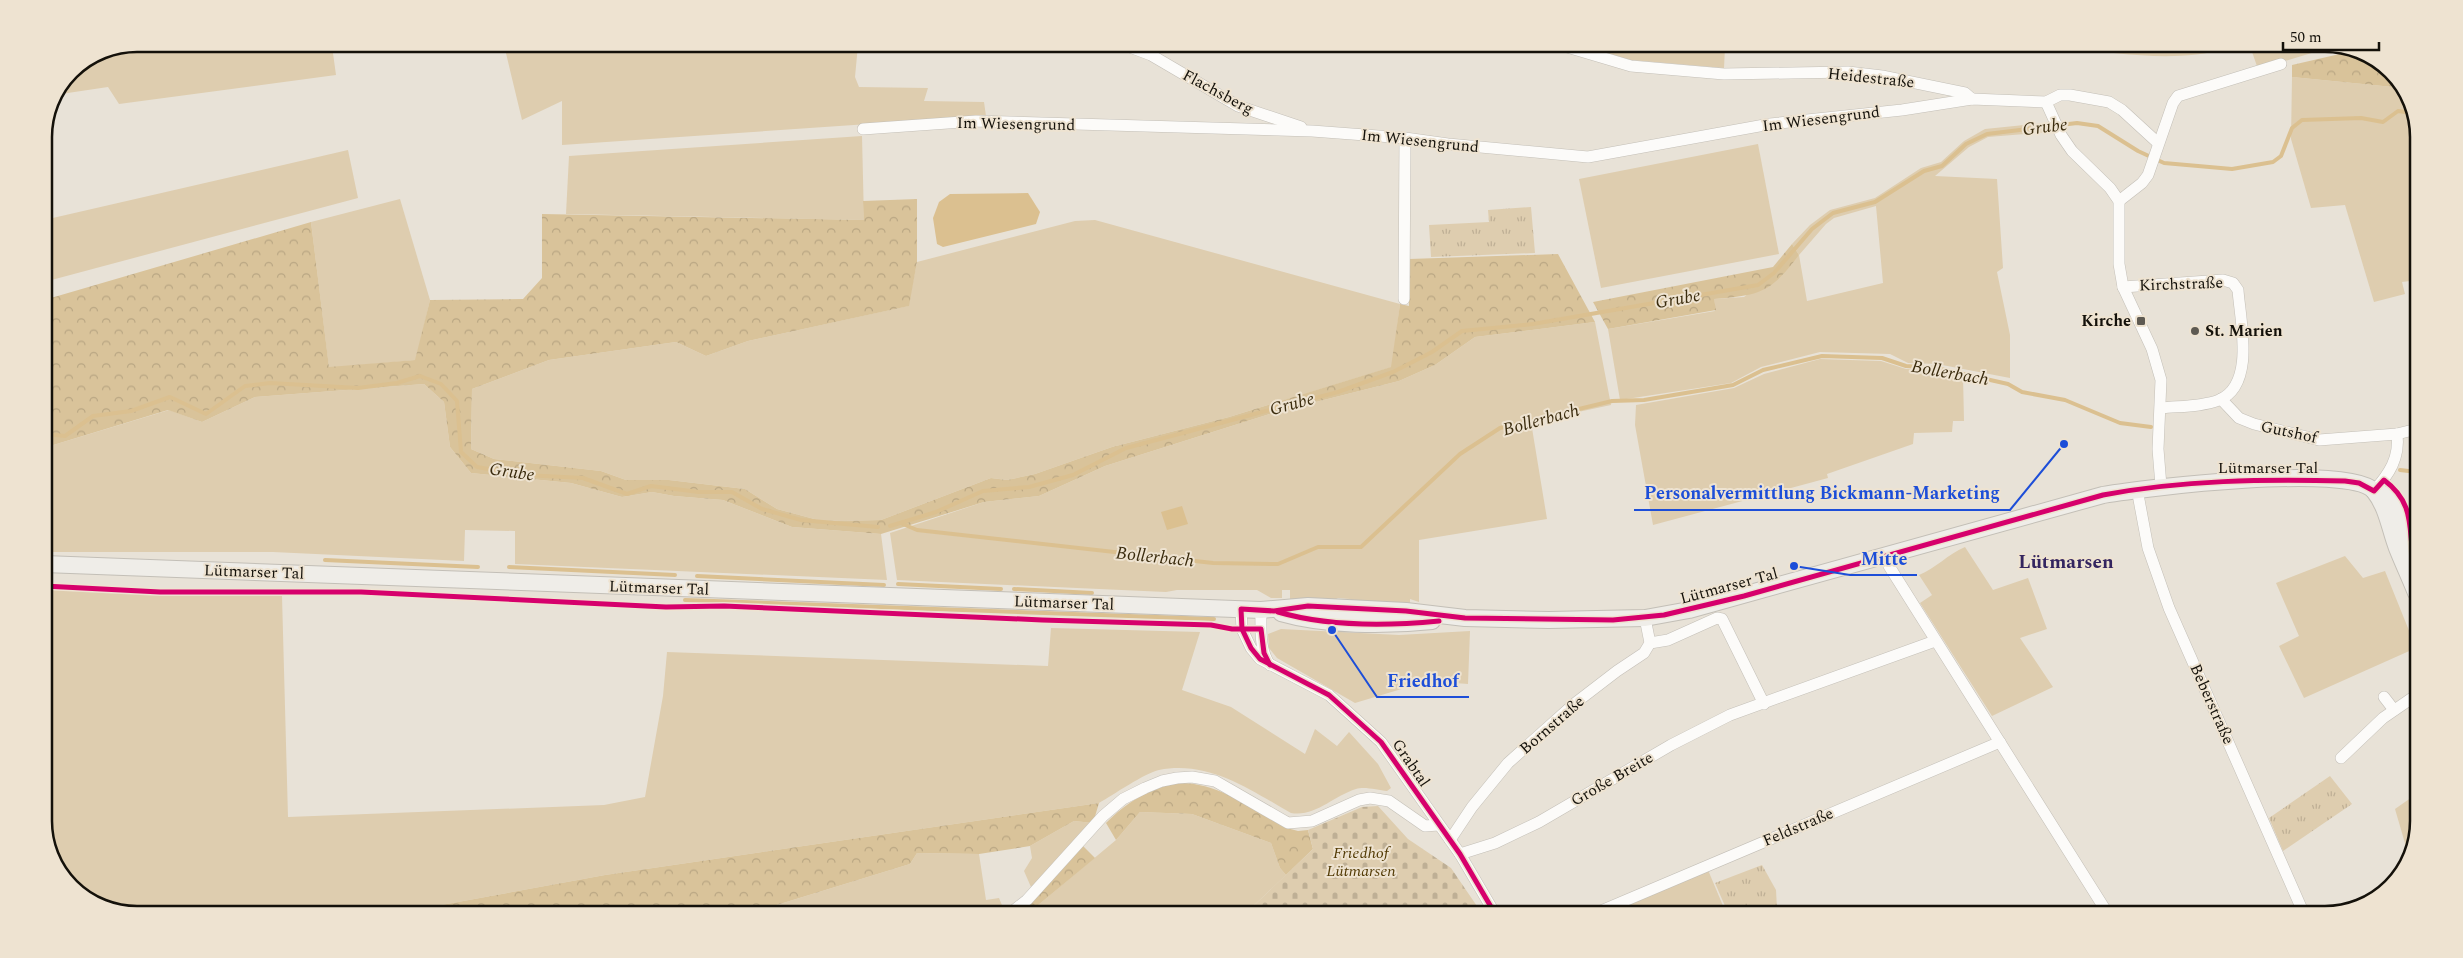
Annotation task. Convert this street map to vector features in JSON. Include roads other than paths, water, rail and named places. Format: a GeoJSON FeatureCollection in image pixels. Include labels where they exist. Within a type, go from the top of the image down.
{"type":"FeatureCollection","features":[{"type":"Feature","properties":{"kind":"main road","name":"Lütmarser Tal"},"geometry":{"type":"LineString","coordinates":[[53,564],[1267,610],[1307,620],[1405,624],[1465,618],[1549,620],[1645,618],[1689,610],[1744,596],[2102,495],[2161,486],[2226,480],[2328,480],[2359,483],[2374,491],[2385,494],[2393,500],[2400,515],[2405,565],[2410,578]]}},
{"type":"Feature","properties":{"kind":"street","name":"Flachsberg"},"geometry":{"type":"LineString","coordinates":[[1143,52],[1238,106],[1312,131]]}},
{"type":"Feature","properties":{"kind":"street","name":"Heidestraße"},"geometry":{"type":"LineString","coordinates":[[1584,52],[1631,66],[1724,74],[1848,72],[1882,76],[1965,93],[1972,99],[2046,102],[2060,95],[2070,94],[2108,102],[2122,110],[2156,147]]}},
{"type":"Feature","properties":{"kind":"street"},"geometry":{"type":"LineString","coordinates":[[2046,102],[2061,135],[2072,151],[2110,188],[2119,201],[2142,183],[2165,130],[2173,103],[2178,96],[2282,64]]}},
{"type":"Feature","properties":{"kind":"street","name":"Im Wiesengrund"},"geometry":{"type":"LineString","coordinates":[[863,130],[976,121],[1312,131],[1405,138],[1448,144],[1588,157],[1770,124],[1902,110],[1972,99]]}},
{"type":"Feature","properties":{"kind":"street"},"geometry":{"type":"LineString","coordinates":[[1404,299],[1405,138]]}},
{"type":"Feature","properties":{"kind":"street","name":"Kirchstraße"},"geometry":{"type":"LineString","coordinates":[[2119,201],[2119,264],[2123,287],[2152,349],[2162,380],[2158,449],[2161,486]]}},
{"type":"Feature","properties":{"kind":"street","name":"Kirchstraße"},"geometry":{"type":"LineString","coordinates":[[2123,287],[2223,280],[2233,283],[2238,290],[2243,358],[2238,383],[2221,399]]}},
{"type":"Feature","properties":{"kind":"street"},"geometry":{"type":"LineString","coordinates":[[2161,408],[2206,404],[2221,399]]}},
{"type":"Feature","properties":{"kind":"street","name":"Gutshof"},"geometry":{"type":"LineString","coordinates":[[2221,399],[2239,418],[2254,424],[2319,440],[2396,434],[2410,431]]}},
{"type":"Feature","properties":{"kind":"street"},"geometry":{"type":"LineString","coordinates":[[2374,491],[2384,480],[2394,462],[2399,448],[2396,434]]}},
{"type":"Feature","properties":{"kind":"street","name":"Beberstraße"},"geometry":{"type":"LineString","coordinates":[[2137,489],[2148,548],[2163,594],[2300,906]]}},
{"type":"Feature","properties":{"kind":"street"},"geometry":{"type":"LineString","coordinates":[[1884,555],[1935,641],[2103,906]]}},
{"type":"Feature","properties":{"kind":"street","name":"Grabtal"},"geometry":{"type":"LineString","coordinates":[[1242,609],[1242,629],[1251,648],[1260,659],[1329,695],[1381,742],[1438,826],[1460,854],[1490,906]]}},
{"type":"Feature","properties":{"kind":"street"},"geometry":{"type":"LineString","coordinates":[[1267,610],[1260,629],[1264,653],[1270,665]]}},
{"type":"Feature","properties":{"kind":"street"},"geometry":{"type":"LineString","coordinates":[[1645,618],[1650,643],[1668,640],[1717,618],[1722,619],[1764,704]]}},
{"type":"Feature","properties":{"kind":"street","name":"Große Breite"},"geometry":{"type":"LineString","coordinates":[[1460,854],[1495,843],[1540,822],[1671,745],[1730,715],[1935,641]]}},
{"type":"Feature","properties":{"kind":"street","name":"Bornstraße"},"geometry":{"type":"LineString","coordinates":[[1450,840],[1472,808],[1508,763],[1574,704],[1617,671],[1644,654],[1650,643]]}},
{"type":"Feature","properties":{"kind":"street"},"geometry":{"type":"LineString","coordinates":[[2384,697],[2394,710]]}},
{"type":"Feature","properties":{"kind":"street"},"geometry":{"type":"LineString","coordinates":[[2341,758],[2367,732],[2410,699]]}},
{"type":"Feature","properties":{"kind":"street","name":"Feldstraße"},"geometry":{"type":"LineString","coordinates":[[1613,906],[2000,742]]}},
{"type":"Feature","properties":{"kind":"street"},"geometry":{"type":"LineString","coordinates":[[1020,906],[1103,816],[1123,799],[1162,781],[1192,777],[1215,782],[1288,823],[1312,821],[1360,800],[1370,798],[1389,801],[1425,826],[1438,826]]}},
{"type":"Feature","properties":{"kind":"waterway","name":"Grube"},"geometry":{"type":"LineString","coordinates":[[890,526],[936,512],[983,491],[1029,487],[1073,475],[1126,448],[1338,392],[1393,372],[1432,352],[1462,331],[1533,324],[1758,285],[1774,273],[1812,229],[1833,213],[1875,202],[1924,171],[1942,166],[1966,144],[1987,134],[2077,123],[2098,126],[2138,151],[2164,163],[2232,169],[2273,162],[2281,156],[2292,128],[2302,120],[2361,118],[2383,122],[2398,111],[2407,112]]}},
{"type":"Feature","properties":{"kind":"waterway","name":"Bollerbach"},"geometry":{"type":"LineString","coordinates":[[903,524],[917,530],[1213,563],[1278,564],[1318,547],[1361,547],[1460,454],[1500,428],[1612,401],[1644,400],[1733,385],[1763,370],[1822,356],[1882,358],[1906,366],[1936,368],[2008,384],[2022,392],[2065,400],[2120,423],[2151,427]]}},
{"type":"Feature","properties":{"kind":"waterway","name":"Grube"},"geometry":{"type":"LineString","coordinates":[[52,435],[65,436],[93,416],[131,411],[170,397],[206,414],[245,386],[270,383],[358,388],[397,383],[420,376],[441,384],[457,401],[461,452],[477,467],[524,475],[583,478],[627,494],[651,486],[699,492],[732,492],[762,509],[801,520],[878,527]]}},
{"type":"Feature","properties":{"kind":"waterway","name":"Bollerbach"},"geometry":{"type":"LineString","coordinates":[[2400,470],[2410,471]]}},
{"type":"Feature","properties":{"kind":"waterway"},"geometry":{"type":"LineString","coordinates":[[325,560],[478,567]]}},
{"type":"Feature","properties":{"kind":"waterway"},"geometry":{"type":"LineString","coordinates":[[509,567],[675,575]]}},
{"type":"Feature","properties":{"kind":"waterway"},"geometry":{"type":"LineString","coordinates":[[697,576],[884,585]]}},
{"type":"Feature","properties":{"kind":"waterway"},"geometry":{"type":"LineString","coordinates":[[898,584],[1001,589]]}},
{"type":"Feature","properties":{"kind":"waterway"},"geometry":{"type":"LineString","coordinates":[[1014,589],[1092,593]]}},
{"type":"Feature","properties":{"kind":"waterway"},"geometry":{"type":"LineString","coordinates":[[685,600],[1214,619]]}},
{"type":"Feature","properties":{"kind":"place","name":"Kirche"},"geometry":{"type":"Point","coordinates":[2141,321]}},
{"type":"Feature","properties":{"kind":"place","name":"St. Marien"},"geometry":{"type":"Point","coordinates":[2195,331]}},
{"type":"Feature","properties":{"kind":"place","name":"Personalvermittlung Bickmann-Marketing"},"geometry":{"type":"Point","coordinates":[2064,444]}},
{"type":"Feature","properties":{"kind":"place","name":"Mitte"},"geometry":{"type":"Point","coordinates":[1794,566]}},
{"type":"Feature","properties":{"kind":"place","name":"Friedhof"},"geometry":{"type":"Point","coordinates":[1332,630]}},
{"type":"Feature","properties":{"kind":"district","name":"Lütmarsen"},"geometry":{"type":"Point","coordinates":[2066,562]}},
{"type":"Feature","properties":{"kind":"park label","name":"Friedhof Lütmarsen"},"geometry":{"type":"Point","coordinates":[1361,862]}}]}
